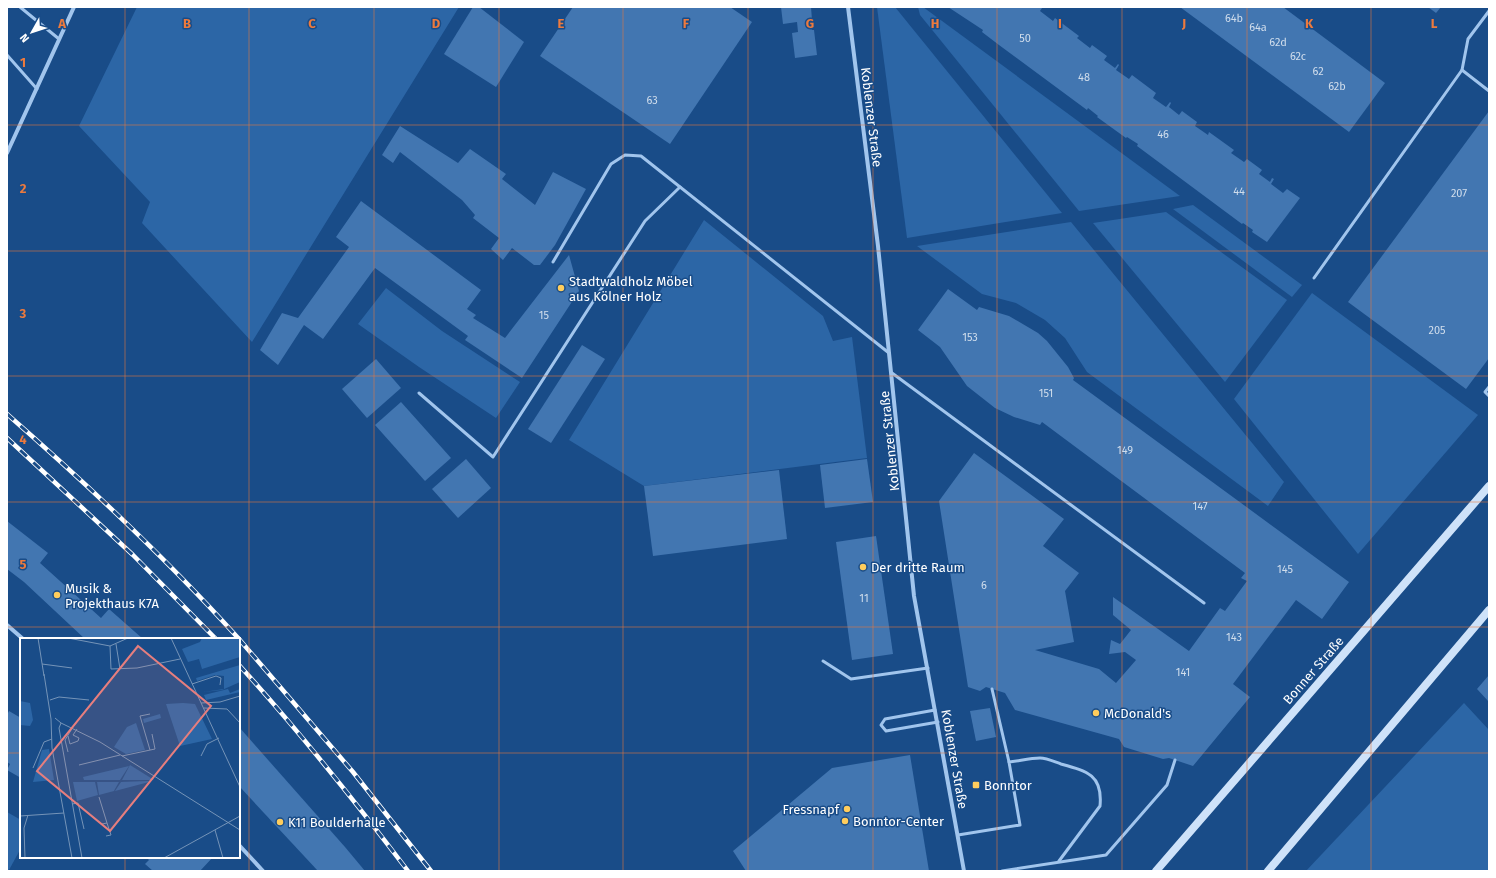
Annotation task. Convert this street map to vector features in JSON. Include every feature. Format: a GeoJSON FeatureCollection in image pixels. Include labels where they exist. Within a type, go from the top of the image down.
{"type":"FeatureCollection","features":[{"type":"Feature","properties":{"kind":"main road","name":"Bonner Straße"},"geometry":{"type":"LineString","coordinates":[[1156,871],[1489,486]]}},
{"type":"Feature","properties":{"kind":"main road"},"geometry":{"type":"LineString","coordinates":[[1268,871],[1489,610]]}},
{"type":"Feature","properties":{"kind":"street"},"geometry":{"type":"LineString","coordinates":[[7,153],[74,7]]}},
{"type":"Feature","properties":{"kind":"street","name":"Koblenzer Straße"},"geometry":{"type":"LineString","coordinates":[[848,7],[890,354],[914,596],[936,710],[964,871]]}},
{"type":"Feature","properties":{"kind":"street"},"geometry":{"type":"LineString","coordinates":[[7,625],[22,638]]}},
{"type":"Feature","properties":{"kind":"street"},"geometry":{"type":"LineString","coordinates":[[240,846],[263,871]]}},
{"type":"Feature","properties":{"kind":"lane"},"geometry":{"type":"LineString","coordinates":[[20,7],[59,39]]}},
{"type":"Feature","properties":{"kind":"lane"},"geometry":{"type":"LineString","coordinates":[[1314,278],[1462,70],[1468,39],[1489,11]]}},
{"type":"Feature","properties":{"kind":"lane"},"geometry":{"type":"LineString","coordinates":[[7,55],[37,89]]}},
{"type":"Feature","properties":{"kind":"lane"},"geometry":{"type":"LineString","coordinates":[[1462,70],[1489,91]]}},
{"type":"Feature","properties":{"kind":"lane"},"geometry":{"type":"LineString","coordinates":[[553,262],[611,164],[625,155],[641,156],[890,354]]}},
{"type":"Feature","properties":{"kind":"lane"},"geometry":{"type":"LineString","coordinates":[[420,392],[493,458],[645,220],[680,187]]}},
{"type":"Feature","properties":{"kind":"lane"},"geometry":{"type":"LineString","coordinates":[[892,373],[1204,603]]}},
{"type":"Feature","properties":{"kind":"lane"},"geometry":{"type":"LineString","coordinates":[[1489,387],[1485,392],[1489,396]]}},
{"type":"Feature","properties":{"kind":"lane"},"geometry":{"type":"LineString","coordinates":[[822,661],[851,679],[928,668]]}},
{"type":"Feature","properties":{"kind":"lane"},"geometry":{"type":"LineString","coordinates":[[958,835],[1020,825],[1009,762],[992,689]]}},
{"type":"Feature","properties":{"kind":"lane"},"geometry":{"type":"LineString","coordinates":[[936,710],[885,719],[881,726],[886,731],[938,722]]}},
{"type":"Feature","properties":{"kind":"lane"},"geometry":{"type":"LineString","coordinates":[[1009,762],[1042,758],[1085,770],[1092,776],[1099,786],[1100,806],[1059,861]]}},
{"type":"Feature","properties":{"kind":"lane"},"geometry":{"type":"LineString","coordinates":[[1002,871],[1059,861],[1106,855],[1167,785],[1175,760]]}},
{"type":"Feature","properties":{"kind":"shaded area"},"geometry":{"type":"Polygon","coordinates":[[[137,7],[459,7],[252,342],[142,223],[150,202],[79,126],[137,7]]]}},
{"type":"Feature","properties":{"kind":"shaded area"},"geometry":{"type":"Polygon","coordinates":[[[877,7],[895,7],[1062,213],[907,238],[877,7]]]}},
{"type":"Feature","properties":{"kind":"shaded area"},"geometry":{"type":"Polygon","coordinates":[[[918,7],[923,7],[1180,196],[1079,211],[920,15],[918,7]]]}},
{"type":"Feature","properties":{"kind":"shaded area"},"geometry":{"type":"Polygon","coordinates":[[[1193,205],[1302,285],[1292,297],[1173,209],[1193,205]]]}},
{"type":"Feature","properties":{"kind":"shaded area"},"geometry":{"type":"Polygon","coordinates":[[[1166,212],[1287,300],[1225,382],[1093,223],[1166,212]]]}},
{"type":"Feature","properties":{"kind":"shaded area"},"geometry":{"type":"Polygon","coordinates":[[[704,220],[823,316],[833,341],[852,337],[867,458],[644,486],[569,440],[704,220]]]}},
{"type":"Feature","properties":{"kind":"shaded area"},"geometry":{"type":"Polygon","coordinates":[[[1071,222],[1284,482],[1268,506],[1087,372],[1065,338],[1045,320],[1016,303],[982,294],[917,246],[1071,222]]]}},
{"type":"Feature","properties":{"kind":"shaded area"},"geometry":{"type":"Polygon","coordinates":[[[386,288],[442,331],[520,382],[496,418],[358,324],[386,288]]]}},
{"type":"Feature","properties":{"kind":"shaded area"},"geometry":{"type":"Polygon","coordinates":[[[1312,293],[1478,415],[1358,554],[1234,399],[1312,293]]]}},
{"type":"Feature","properties":{"kind":"shaded area"},"geometry":{"type":"Polygon","coordinates":[[[1464,703],[1489,730],[1489,871],[1306,871],[1464,703]]]}},
{"type":"Feature","properties":{"kind":"shaded area"},"geometry":{"type":"Polygon","coordinates":[[[7,812],[20,819],[20,850],[9,870],[7,869],[7,812]]]}},
{"type":"Feature","properties":{"kind":"building"},"geometry":{"type":"Polygon","coordinates":[[[473,7],[479,7],[524,42],[496,87],[444,54],[473,7]]]}},
{"type":"Feature","properties":{"kind":"building"},"geometry":{"type":"Polygon","coordinates":[[[573,7],[730,7],[752,22],[670,144],[540,56],[573,7]]]}},
{"type":"Feature","properties":{"kind":"building"},"geometry":{"type":"Polygon","coordinates":[[[781,7],[811,7],[812,20],[810,20],[812,30],[814,30],[817,55],[795,58],[792,33],[798,32],[797,22],[783,24],[781,7]]]}},
{"type":"Feature","properties":{"kind":"building"},"geometry":{"type":"Polygon","coordinates":[[[948,7],[1041,7],[1042,8],[1040,11],[1053,21],[1055,18],[1079,36],[1077,38],[1090,48],[1092,45],[1107,56],[1104,60],[1115,68],[1118,64],[1119,65],[1116,70],[1129,79],[1132,75],[1156,93],[1153,98],[1166,107],[1170,102],[1169,107],[1179,115],[1182,111],[1197,122],[1195,126],[1208,135],[1209,132],[1234,150],[1231,153],[1244,162],[1247,159],[1262,170],[1259,174],[1270,182],[1272,178],[1274,179],[1271,184],[1283,193],[1287,189],[1300,198],[1267,242],[1252,232],[1253,230],[1243,223],[1242,224],[1137,146],[1138,144],[1127,137],[1126,138],[1097,117],[1098,116],[1088,108],[1087,110],[982,32],[983,30],[948,7]]]}},
{"type":"Feature","properties":{"kind":"building"},"geometry":{"type":"Polygon","coordinates":[[[1180,7],[1283,7],[1385,83],[1349,132],[1180,7]]]}},
{"type":"Feature","properties":{"kind":"building"},"geometry":{"type":"Polygon","coordinates":[[[1428,7],[1441,7],[1436,13],[1428,7]]]}},
{"type":"Feature","properties":{"kind":"building"},"geometry":{"type":"Polygon","coordinates":[[[1489,111],[1489,358],[1466,389],[1348,302],[1489,111]]]}},
{"type":"Feature","properties":{"kind":"building"},"geometry":{"type":"Polygon","coordinates":[[[400,126],[458,163],[470,149],[506,174],[502,179],[535,205],[553,172],[586,189],[555,245],[540,265],[534,265],[512,248],[503,260],[491,249],[499,238],[473,218],[475,215],[462,200],[400,152],[393,163],[382,155],[400,126]]]}},
{"type":"Feature","properties":{"kind":"building"},"geometry":{"type":"Polygon","coordinates":[[[361,201],[481,290],[467,309],[476,315],[473,318],[505,338],[569,255],[579,291],[522,378],[465,340],[468,336],[375,268],[323,339],[304,325],[278,365],[260,350],[282,313],[298,318],[349,247],[336,237],[361,201]]]}},
{"type":"Feature","properties":{"kind":"building"},"geometry":{"type":"Polygon","coordinates":[[[948,289],[977,310],[979,307],[1009,316],[1038,333],[1047,341],[1068,367],[1074,378],[1073,380],[1349,582],[1322,619],[1296,600],[1233,684],[1250,697],[1193,766],[1169,758],[1163,759],[1124,747],[1119,739],[1015,710],[1005,693],[986,687],[980,691],[968,687],[939,501],[974,453],[1064,519],[1043,546],[1079,573],[1065,591],[1074,642],[1035,650],[1099,669],[1116,683],[1136,660],[1125,652],[1109,654],[1111,640],[1120,644],[1131,630],[1113,615],[1113,597],[1189,651],[1220,608],[1225,611],[1247,581],[1241,578],[1245,573],[1042,422],[1040,425],[1014,417],[995,408],[967,386],[940,347],[918,330],[948,289]]]}},
{"type":"Feature","properties":{"kind":"building"},"geometry":{"type":"Polygon","coordinates":[[[582,345],[605,359],[551,443],[528,429],[582,345]]]}},
{"type":"Feature","properties":{"kind":"building"},"geometry":{"type":"Polygon","coordinates":[[[376,359],[401,388],[367,418],[342,389],[376,359]]]}},
{"type":"Feature","properties":{"kind":"building"},"geometry":{"type":"Polygon","coordinates":[[[401,402],[451,458],[425,481],[375,425],[401,402]]]}},
{"type":"Feature","properties":{"kind":"building"},"geometry":{"type":"Polygon","coordinates":[[[466,459],[491,488],[458,518],[432,489],[466,459]]]}},
{"type":"Feature","properties":{"kind":"building"},"geometry":{"type":"Polygon","coordinates":[[[867,459],[873,502],[825,508],[820,465],[867,459]]]}},
{"type":"Feature","properties":{"kind":"building"},"geometry":{"type":"Polygon","coordinates":[[[779,470],[787,539],[653,556],[644,486],[779,470]]]}},
{"type":"Feature","properties":{"kind":"building","name":"Musik & Projekthaus K7A"},"geometry":{"type":"Polygon","coordinates":[[[7,521],[48,553],[40,563],[101,618],[109,609],[142,638],[84,638],[24,582],[7,569],[7,521]]]}},
{"type":"Feature","properties":{"kind":"building"},"geometry":{"type":"Polygon","coordinates":[[[876,536],[893,654],[852,660],[836,542],[876,536]]]}},
{"type":"Feature","properties":{"kind":"building"},"geometry":{"type":"Polygon","coordinates":[[[1489,675],[1489,702],[1477,689],[1489,675]]]}},
{"type":"Feature","properties":{"kind":"building"},"geometry":{"type":"Polygon","coordinates":[[[990,708],[996,737],[976,741],[970,711],[990,708]]]}},
{"type":"Feature","properties":{"kind":"building"},"geometry":{"type":"Polygon","coordinates":[[[9,711],[20,717],[20,777],[7,770],[10,764],[7,762],[7,715],[9,711]]]}},
{"type":"Feature","properties":{"kind":"building"},"geometry":{"type":"Polygon","coordinates":[[[240,728],[365,871],[318,871],[240,787],[240,728]]]}},
{"type":"Feature","properties":{"kind":"building","name":"Bonntor-Center"},"geometry":{"type":"Polygon","coordinates":[[[910,755],[929,871],[746,871],[733,851],[832,768],[910,755]]]}},
{"type":"Feature","properties":{"kind":"building"},"geometry":{"type":"Polygon","coordinates":[[[147,858],[212,858],[200,871],[153,871],[145,864],[149,860],[147,858]]]}},
{"type":"Feature","properties":{"kind":"railway"},"geometry":{"type":"LineString","coordinates":[[7,414],[155,551],[238,638]]}},
{"type":"Feature","properties":{"kind":"railway"},"geometry":{"type":"LineString","coordinates":[[7,438],[133,555],[215,638]]}},
{"type":"Feature","properties":{"kind":"railway"},"geometry":{"type":"LineString","coordinates":[[240,640],[353,772],[431,871]]}},
{"type":"Feature","properties":{"kind":"railway"},"geometry":{"type":"LineString","coordinates":[[240,666],[326,766],[408,871]]}},
{"type":"Feature","properties":{"kind":"place","name":"Stadtwaldholz Möbel aus Kölner Holz"},"geometry":{"type":"Point","coordinates":[561,288]}},
{"type":"Feature","properties":{"kind":"place","name":"Der dritte Raum"},"geometry":{"type":"Point","coordinates":[863,567]}},
{"type":"Feature","properties":{"kind":"place","name":"Musik & Projekthaus K7A"},"geometry":{"type":"Point","coordinates":[57,595]}},
{"type":"Feature","properties":{"kind":"place","name":"McDonald's"},"geometry":{"type":"Point","coordinates":[1096,713]}},
{"type":"Feature","properties":{"kind":"place","name":"Bonntor"},"geometry":{"type":"Point","coordinates":[976,785]}},
{"type":"Feature","properties":{"kind":"place","name":"Fressnapf"},"geometry":{"type":"Point","coordinates":[847,809]}},
{"type":"Feature","properties":{"kind":"place","name":"Bonntor-Center"},"geometry":{"type":"Point","coordinates":[845,821]}},
{"type":"Feature","properties":{"kind":"place","name":"K11 Boulderhalle"},"geometry":{"type":"Point","coordinates":[280,822]}}]}
